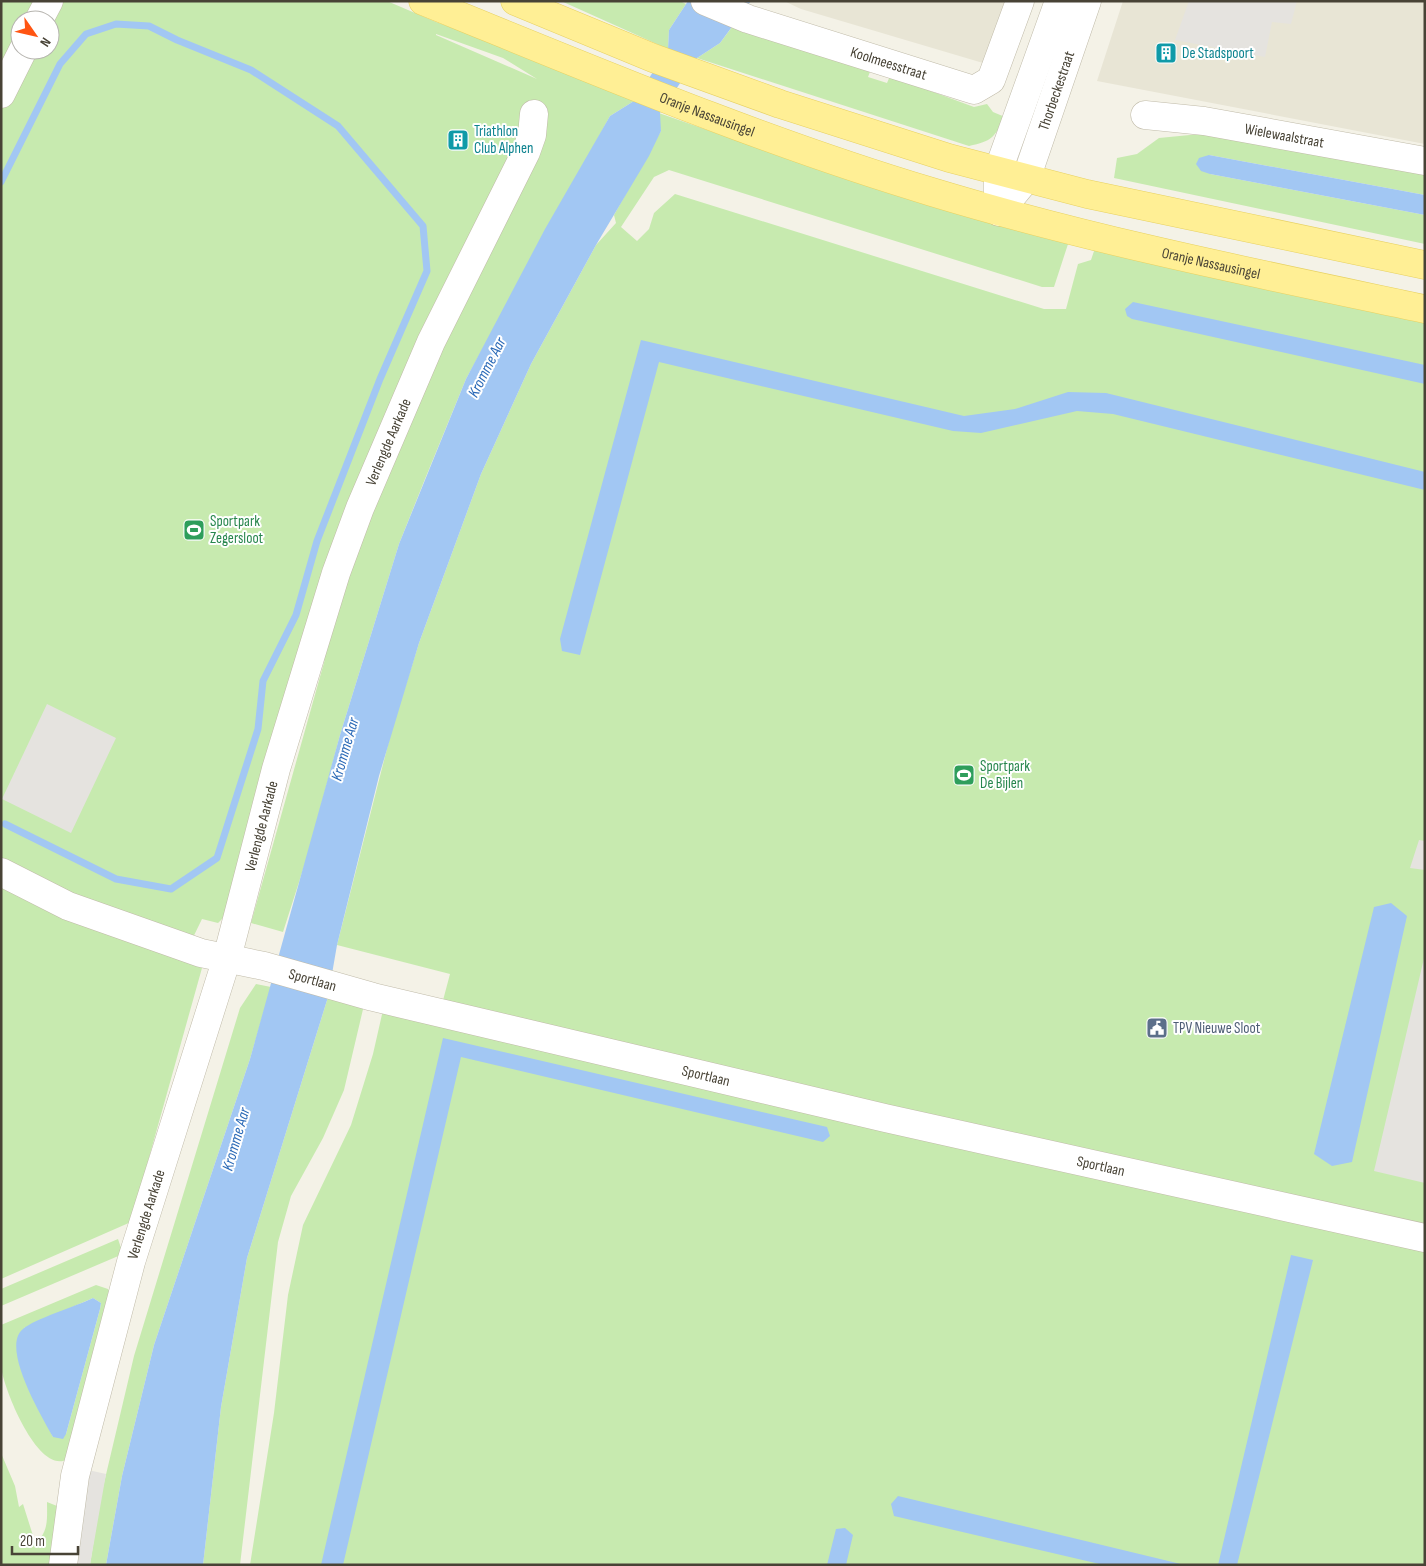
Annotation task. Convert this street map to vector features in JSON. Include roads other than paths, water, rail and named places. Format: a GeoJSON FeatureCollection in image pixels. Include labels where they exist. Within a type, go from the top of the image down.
{"type":"FeatureCollection","features":[{"type":"Feature","properties":{"kind":"main road","name":"Oranje Nassausingel"},"geometry":{"type":"LineString","coordinates":[[423,1],[635,87],[800,149],[999,212],[1107,240],[1425,308]]}},
{"type":"Feature","properties":{"kind":"main road"},"geometry":{"type":"LineString","coordinates":[[515,1],[653,58],[780,104],[998,172],[1026,180],[1425,265]]}},
{"type":"Feature","properties":{"kind":"street","name":"Koolmeesstraat"},"geometry":{"type":"LineString","coordinates":[[705,1],[748,19],[974,90],[991,80],[1020,1]]}},
{"type":"Feature","properties":{"kind":"street","name":"Thorbeckestraat"},"geometry":{"type":"LineString","coordinates":[[998,172],[1059,1]]}},
{"type":"Feature","properties":{"kind":"street","name":"Thorbeckestraat"},"geometry":{"type":"LineString","coordinates":[[1026,180],[1087,1]]}},
{"type":"Feature","properties":{"kind":"street"},"geometry":{"type":"LineString","coordinates":[[1,94],[18,60]]}},
{"type":"Feature","properties":{"kind":"street","name":"Verlengde Aarkade"},"geometry":{"type":"LineString","coordinates":[[64,1565],[75,1476],[128,1271],[227,958],[276,769],[336,573],[360,508],[431,342],[526,152],[532,135],[534,114]]}},
{"type":"Feature","properties":{"kind":"street","name":"Wielewaalstraat"},"geometry":{"type":"LineString","coordinates":[[1145,115],[1204,121],[1425,161]]}},
{"type":"Feature","properties":{"kind":"street"},"geometry":{"type":"LineString","coordinates":[[998,172],[999,212]]}},
{"type":"Feature","properties":{"kind":"street"},"geometry":{"type":"LineString","coordinates":[[999,212],[1026,180]]}},
{"type":"Feature","properties":{"kind":"street","name":"Sportlaan"},"geometry":{"type":"LineString","coordinates":[[1,872],[68,906],[201,953],[264,966],[373,997],[885,1118],[1425,1238]]}},
{"type":"Feature","properties":{"kind":"water","name":"Kromme Aar"},"geometry":{"type":"Polygon","coordinates":[[[688,1],[751,1],[720,43],[697,58],[660,113],[661,131],[649,156],[596,245],[531,364],[481,474],[419,643],[379,776],[337,945],[328,997],[247,1258],[221,1407],[203,1565],[106,1565],[122,1476],[154,1345],[250,1059],[340,735],[399,544],[466,379],[545,229],[610,116],[634,101],[668,49],[669,30],[688,1]]]}},
{"type":"Feature","properties":{"kind":"water"},"geometry":{"type":"Polygon","coordinates":[[[1209,155],[1425,195],[1425,215],[1210,174],[1201,171],[1196,164],[1199,158],[1209,155]]]}},
{"type":"Feature","properties":{"kind":"water"},"geometry":{"type":"Polygon","coordinates":[[[1133,302],[1425,365],[1425,384],[1132,319],[1127,316],[1125,309],[1133,302]]]}},
{"type":"Feature","properties":{"kind":"water"},"geometry":{"type":"Polygon","coordinates":[[[641,340],[964,416],[1015,409],[1068,392],[1106,393],[1425,472],[1425,490],[1113,414],[1077,411],[981,433],[953,431],[659,362],[580,655],[562,651],[560,639],[641,340]]]}},
{"type":"Feature","properties":{"kind":"water"},"geometry":{"type":"Polygon","coordinates":[[[1391,903],[1407,916],[1352,1162],[1332,1166],[1314,1154],[1374,907],[1391,903]]]}},
{"type":"Feature","properties":{"kind":"water"},"geometry":{"type":"Polygon","coordinates":[[[443,1038],[827,1127],[830,1136],[823,1142],[461,1057],[343,1565],[321,1565],[443,1038]]]}},
{"type":"Feature","properties":{"kind":"water"},"geometry":{"type":"Polygon","coordinates":[[[1291,1255],[1313,1260],[1237,1565],[1218,1565],[1291,1255]]]}},
{"type":"Feature","properties":{"kind":"water"},"geometry":{"type":"Polygon","coordinates":[[[93,1298],[101,1303],[100,1309],[66,1434],[63,1439],[53,1437],[33,1399],[19,1366],[16,1351],[17,1338],[23,1329],[29,1325],[93,1298]]]}},
{"type":"Feature","properties":{"kind":"water"},"geometry":{"type":"Polygon","coordinates":[[[898,1496],[1185,1565],[1104,1565],[894,1516],[891,1504],[898,1496]]]}},
{"type":"Feature","properties":{"kind":"water"},"geometry":{"type":"Polygon","coordinates":[[[845,1528],[853,1535],[846,1565],[827,1565],[836,1529],[845,1528]]]}},
{"type":"Feature","properties":{"kind":"waterway"},"geometry":{"type":"LineString","coordinates":[[1,182],[60,64],[86,34],[116,24],[149,26],[177,40],[251,70],[338,126],[423,226],[427,271],[380,379],[317,541],[296,615],[263,681],[258,729],[217,858],[171,889],[116,879],[5,824]]}},
{"type":"Feature","properties":{"kind":"place","name":"De Stadspoort"},"geometry":{"type":"Point","coordinates":[1166,53]}},
{"type":"Feature","properties":{"kind":"place","name":"Triathlon Club Alphen"},"geometry":{"type":"Point","coordinates":[458,140]}},
{"type":"Feature","properties":{"kind":"place","name":"Sportpark Zegersloot"},"geometry":{"type":"Point","coordinates":[194,530]}},
{"type":"Feature","properties":{"kind":"place","name":"Sportpark De Bijlen"},"geometry":{"type":"Point","coordinates":[964,775]}},
{"type":"Feature","properties":{"kind":"place","name":"TPV Nieuwe Sloot"},"geometry":{"type":"Point","coordinates":[1157,1028]}}]}
